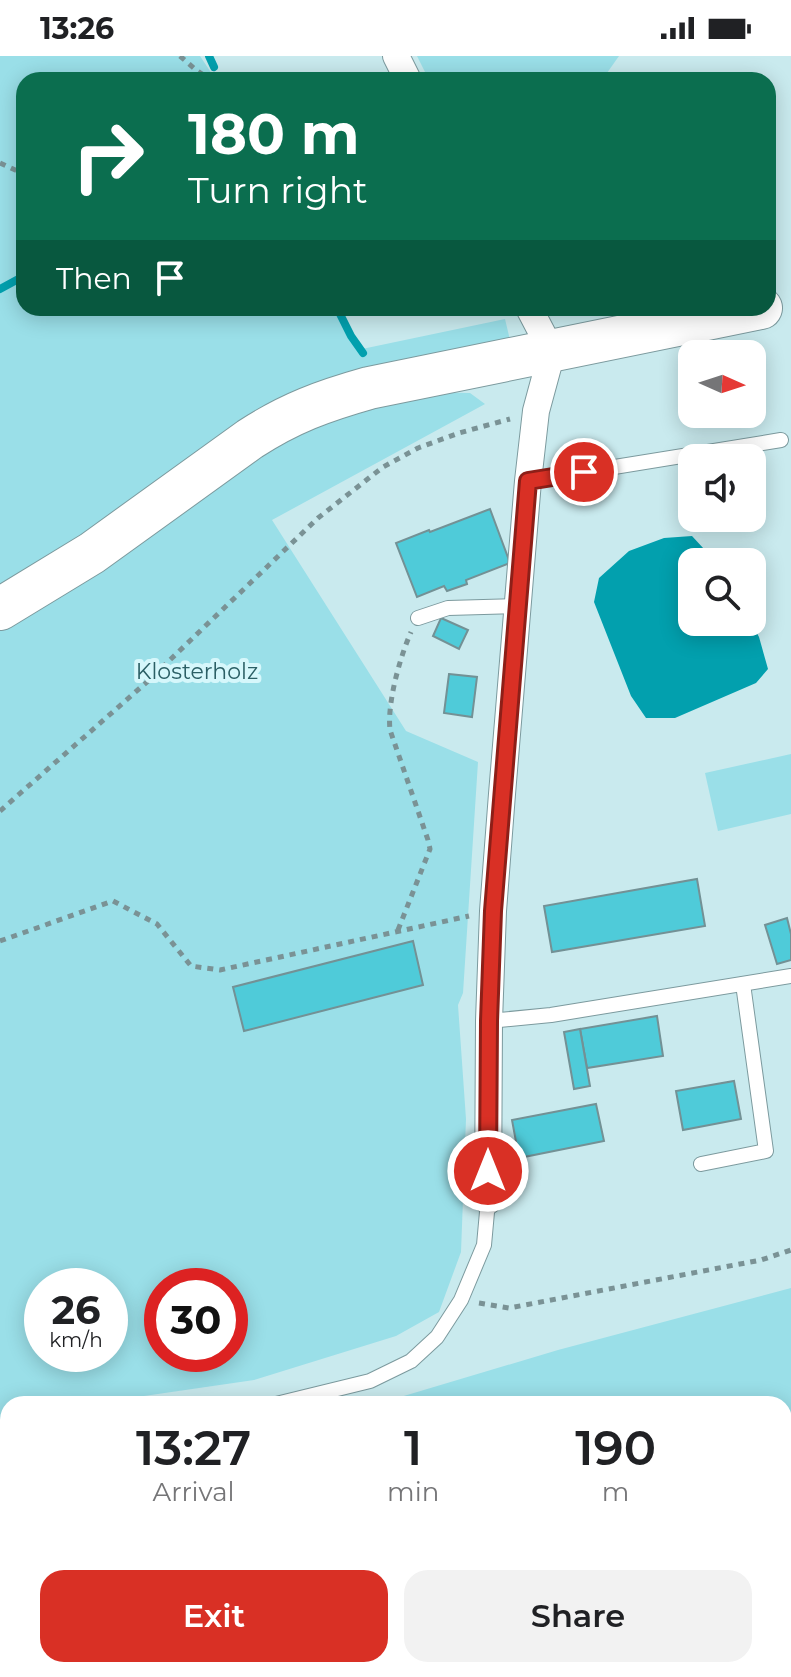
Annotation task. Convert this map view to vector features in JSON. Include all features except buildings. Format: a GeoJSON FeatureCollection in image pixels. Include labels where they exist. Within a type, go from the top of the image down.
{"type":"FeatureCollection","features":[{"type":"Feature","properties":{"kind":"main road"},"geometry":{"type":"LineString","coordinates":[[0,609],[92,553],[250,439],[308,407],[369,388],[723,316]]}},
{"type":"Feature","properties":{"kind":"street"},"geometry":{"type":"LineString","coordinates":[[488,1201],[493,911],[528,481],[536,411],[552,352],[533,316]]}},
{"type":"Feature","properties":{"kind":"lane"},"geometry":{"type":"LineString","coordinates":[[528,481],[781,440]]}},
{"type":"Feature","properties":{"kind":"lane"},"geometry":{"type":"LineString","coordinates":[[418,618],[448,608],[518,606]]}},
{"type":"Feature","properties":{"kind":"lane"},"geometry":{"type":"LineString","coordinates":[[489,1021],[551,1015],[791,976]]}},
{"type":"Feature","properties":{"kind":"lane"},"geometry":{"type":"LineString","coordinates":[[701,1164],[766,1151],[743,984]]}},
{"type":"Feature","properties":{"kind":"lane"},"geometry":{"type":"LineString","coordinates":[[309,1396],[370,1381],[411,1361],[437,1337],[461,1300],[484,1245],[488,1201]]}},
{"type":"Feature","properties":{"kind":"path"},"geometry":{"type":"LineString","coordinates":[[180,56],[201,72]]}},
{"type":"Feature","properties":{"kind":"path"},"geometry":{"type":"LineString","coordinates":[[0,811],[148,681],[318,518],[383,467],[418,448],[536,411]]}},
{"type":"Feature","properties":{"kind":"path"},"geometry":{"type":"LineString","coordinates":[[398,931],[430,849],[390,730],[388,713],[406,644],[418,618]]}},
{"type":"Feature","properties":{"kind":"path"},"geometry":{"type":"LineString","coordinates":[[0,941],[113,901],[157,924],[191,966],[220,970],[493,911]]}},
{"type":"Feature","properties":{"kind":"path"},"geometry":{"type":"LineString","coordinates":[[461,1300],[509,1308],[761,1260],[791,1250]]}},
{"type":"Feature","properties":{"kind":"green space"},"geometry":{"type":"Polygon","coordinates":[[[0,56],[200,56],[211,72],[16,72],[16,316],[344,316],[362,349],[505,319],[510,340],[366,375],[0,592],[0,56]]]}},
{"type":"Feature","properties":{"kind":"green space"},"geometry":{"type":"Polygon","coordinates":[[[417,56],[619,56],[608,72],[425,72],[417,56]]]}},
{"type":"Feature","properties":{"kind":"green space","name":"Klosterholz"},"geometry":{"type":"Polygon","coordinates":[[[414,392],[470,393],[485,404],[272,520],[406,731],[478,762],[463,993],[458,1005],[466,1119],[461,1252],[439,1312],[396,1336],[254,1380],[144,1396],[0,1396],[0,624],[277,437],[414,392]]]}},
{"type":"Feature","properties":{"kind":"green space"},"geometry":{"type":"Polygon","coordinates":[[[791,754],[791,814],[718,831],[705,773],[791,754]]]}},
{"type":"Feature","properties":{"kind":"green space"},"geometry":{"type":"Polygon","coordinates":[[[791,1288],[791,1396],[404,1396],[558,1350],[791,1288]]]}},
{"type":"Feature","properties":{"kind":"shaded area"},"geometry":{"type":"Polygon","coordinates":[[[692,536],[703,548],[678,548],[678,636],[758,636],[768,669],[756,683],[675,718],[646,718],[631,696],[594,602],[599,578],[629,551],[664,538],[692,536]]]}},
{"type":"Feature","properties":{"kind":"waterway"},"geometry":{"type":"LineString","coordinates":[[209,56],[214,67]]}},
{"type":"Feature","properties":{"kind":"waterway"},"geometry":{"type":"LineString","coordinates":[[0,289],[16,280]]}},
{"type":"Feature","properties":{"kind":"waterway"},"geometry":{"type":"LineString","coordinates":[[341,316],[363,353]]}},
{"type":"Feature","properties":{"kind":"route"},"geometry":{"type":"LineString","coordinates":[[488,1171],[493,911],[528,481],[584,472]]}}]}
